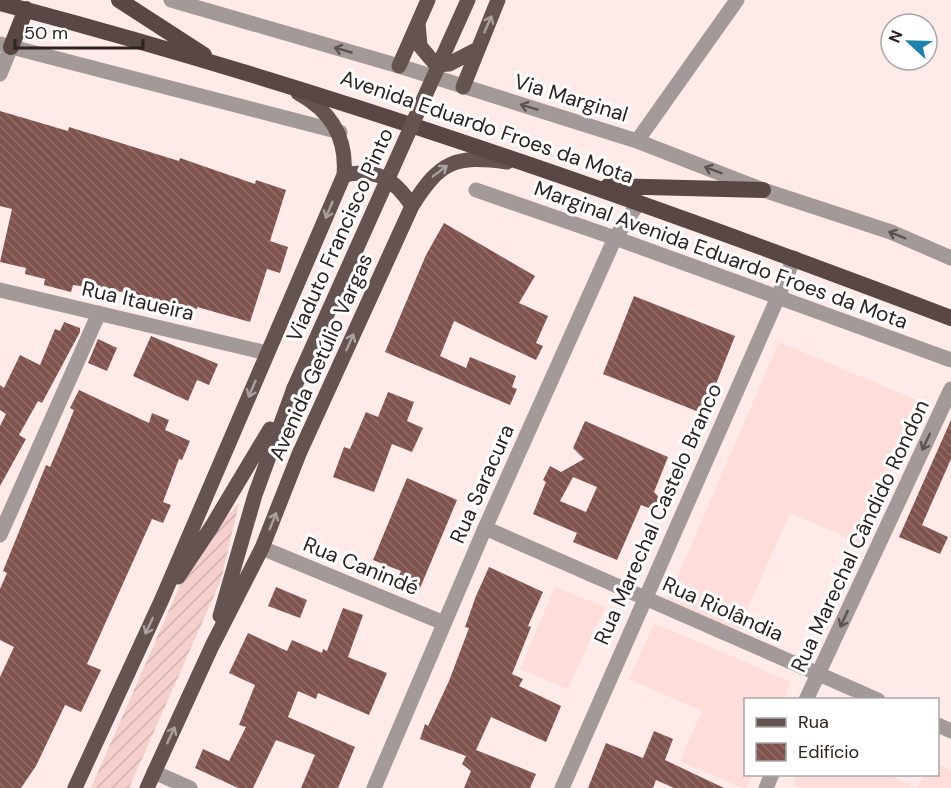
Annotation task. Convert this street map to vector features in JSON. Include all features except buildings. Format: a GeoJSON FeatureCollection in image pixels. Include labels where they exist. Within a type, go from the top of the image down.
{"type":"FeatureCollection","features":[{"type":"Feature","properties":{"kind":"highway"},"geometry":{"type":"LineString","coordinates":[[119,0],[218,64]]}},
{"type":"Feature","properties":{"kind":"highway","name":"Avenida Eduardo Froes da Mota"},"geometry":{"type":"LineString","coordinates":[[0,3],[277,81],[592,185],[951,318]]}},
{"type":"Feature","properties":{"kind":"highway"},"geometry":{"type":"LineString","coordinates":[[5,45],[26,9]]}},
{"type":"Feature","properties":{"kind":"highway"},"geometry":{"type":"LineString","coordinates":[[592,185],[764,190]]}},
{"type":"Feature","properties":{"kind":"main road"},"geometry":{"type":"LineString","coordinates":[[399,66],[428,0]]}},
{"type":"Feature","properties":{"kind":"main road","name":"Viaduto Francisco Pinto"},"geometry":{"type":"LineString","coordinates":[[294,388],[468,0]]}},
{"type":"Feature","properties":{"kind":"main road"},"geometry":{"type":"LineString","coordinates":[[463,87],[498,0]]}},
{"type":"Feature","properties":{"kind":"main road"},"geometry":{"type":"LineString","coordinates":[[418,23],[420,46],[436,65],[449,64],[476,50]]}},
{"type":"Feature","properties":{"kind":"main road"},"geometry":{"type":"LineString","coordinates":[[277,81],[314,102],[340,132]]}},
{"type":"Feature","properties":{"kind":"main road","name":"Avenida Getúlio Vargas"},"geometry":{"type":"LineString","coordinates":[[75,788],[162,599],[344,175],[340,132]]}},
{"type":"Feature","properties":{"kind":"main road","name":"Avenida Getúlio Vargas"},"geometry":{"type":"LineString","coordinates":[[147,788],[212,646],[262,548],[299,454],[411,206],[437,170],[451,163],[488,159],[524,164]]}},
{"type":"Feature","properties":{"kind":"main road"},"geometry":{"type":"LineString","coordinates":[[344,175],[363,171],[373,173],[390,181],[403,193],[411,206]]}},
{"type":"Feature","properties":{"kind":"main road","name":"Avenida Getúlio Vargas"},"geometry":{"type":"LineString","coordinates":[[162,599],[212,526],[294,388]]}},
{"type":"Feature","properties":{"kind":"main road","name":"Avenida Getúlio Vargas"},"geometry":{"type":"LineString","coordinates":[[212,646],[255,495],[294,388]]}},
{"type":"Feature","properties":{"kind":"street","name":"Via Marginal"},"geometry":{"type":"LineString","coordinates":[[171,0],[399,66],[637,141],[764,190],[891,232],[951,258]]}},
{"type":"Feature","properties":{"kind":"street"},"geometry":{"type":"LineString","coordinates":[[637,141],[737,0]]}},
{"type":"Feature","properties":{"kind":"street"},"geometry":{"type":"LineString","coordinates":[[0,74],[5,45],[340,132]]}},
{"type":"Feature","properties":{"kind":"street","name":"Marginal Avenida Eduardo Froes da Mota"},"geometry":{"type":"LineString","coordinates":[[476,190],[951,360]]}},
{"type":"Feature","properties":{"kind":"street","name":"Rua Saracura"},"geometry":{"type":"LineString","coordinates":[[374,788],[485,528],[615,238],[639,202]]}},
{"type":"Feature","properties":{"kind":"street","name":"Rua Marechal Castelo Branco"},"geometry":{"type":"LineString","coordinates":[[562,788],[794,258]]}},
{"type":"Feature","properties":{"kind":"street","name":"Rua Itaueira"},"geometry":{"type":"LineString","coordinates":[[0,290],[267,353]]}},
{"type":"Feature","properties":{"kind":"street"},"geometry":{"type":"LineString","coordinates":[[0,535],[99,313]]}},
{"type":"Feature","properties":{"kind":"street","name":"Rua Marechal Cândido Rondon"},"geometry":{"type":"LineString","coordinates":[[806,698],[951,389]]}},
{"type":"Feature","properties":{"kind":"street","name":"Rua Riolândia"},"geometry":{"type":"LineString","coordinates":[[485,528],[876,698]]}},
{"type":"Feature","properties":{"kind":"street","name":"Rua Canindé"},"geometry":{"type":"LineString","coordinates":[[262,548],[444,623]]}},
{"type":"Feature","properties":{"kind":"street"},"geometry":{"type":"LineString","coordinates":[[154,772],[190,788]]}},
{"type":"Feature","properties":{"kind":"shaded area"},"geometry":{"type":"Polygon","coordinates":[[[779,342],[923,403],[862,544],[790,513],[738,631],[667,601],[779,342]]]}},
{"type":"Feature","properties":{"kind":"shaded area"},"geometry":{"type":"Polygon","coordinates":[[[239,503],[221,580],[129,788],[91,788],[195,551],[239,503]]]}},
{"type":"Feature","properties":{"kind":"shaded area"},"geometry":{"type":"Polygon","coordinates":[[[555,587],[605,607],[568,689],[520,669],[555,587]]]}},
{"type":"Feature","properties":{"kind":"shaded area"},"geometry":{"type":"Polygon","coordinates":[[[654,623],[791,682],[784,698],[744,698],[744,776],[753,776],[747,788],[742,788],[680,761],[702,711],[629,679],[654,623]]]}},
{"type":"Feature","properties":{"kind":"shaded area"},"geometry":{"type":"Polygon","coordinates":[[[939,764],[951,770],[951,788],[917,788],[923,776],[939,776],[939,764]]]}},
{"type":"Feature","properties":{"kind":"shaded area"},"geometry":{"type":"Polygon","coordinates":[[[797,776],[891,776],[916,788],[800,788],[793,785],[797,776]]]}}]}
